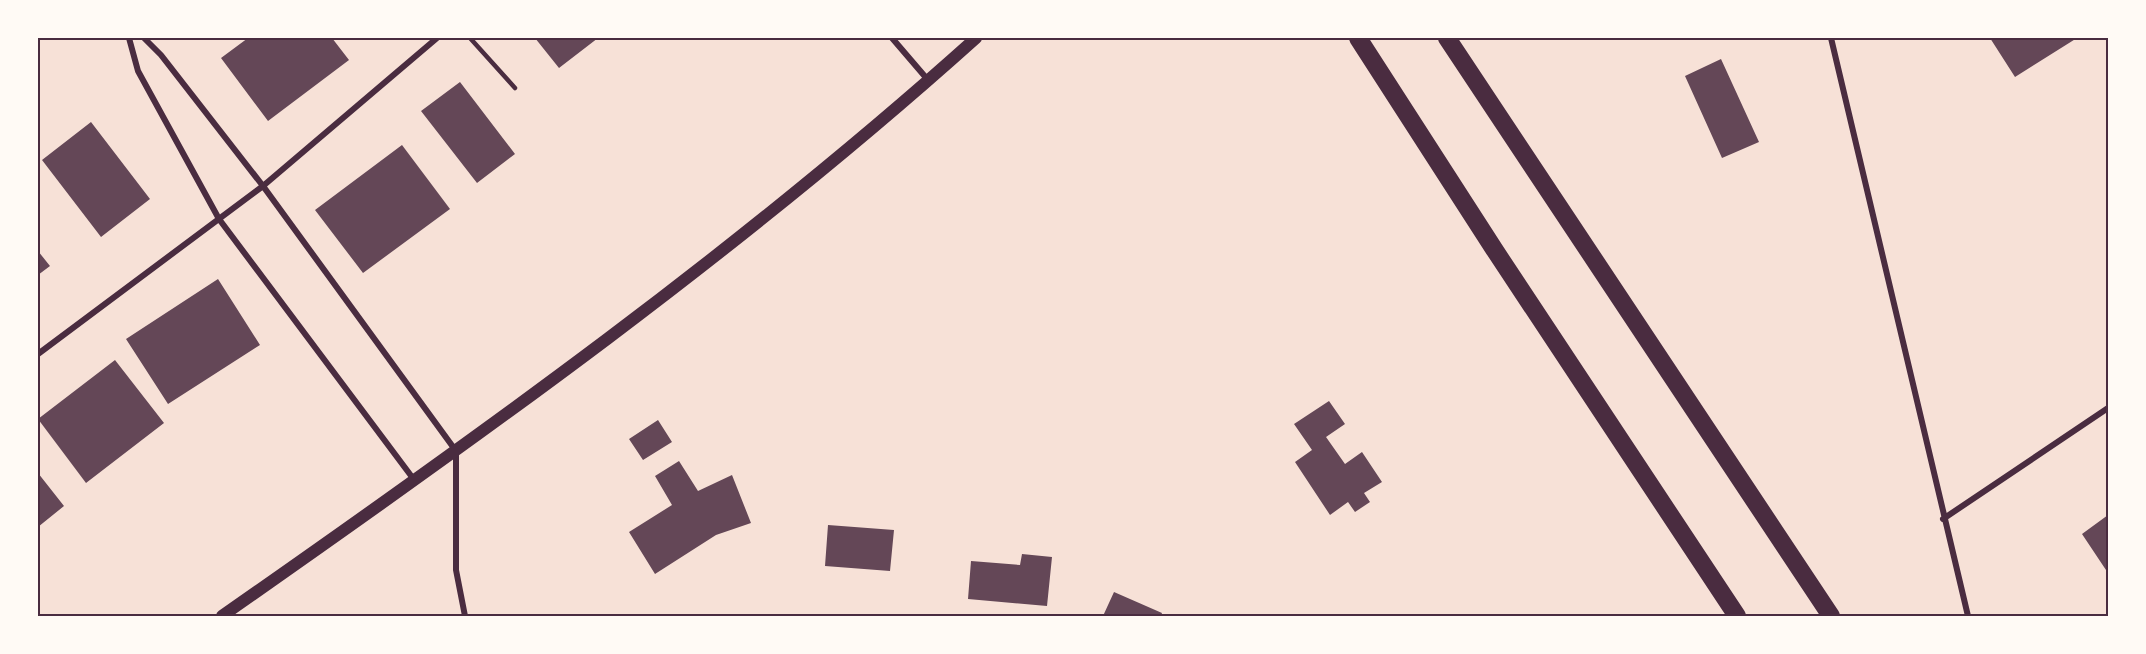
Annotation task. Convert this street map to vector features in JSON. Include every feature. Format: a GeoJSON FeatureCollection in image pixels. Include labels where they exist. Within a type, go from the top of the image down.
{"type":"FeatureCollection","features":[{"type":"Feature","properties":{"kind":"highway"},"geometry":{"type":"LineString","coordinates":[[1358,38],[1494,249],[1737,616]]}},
{"type":"Feature","properties":{"kind":"highway"},"geometry":{"type":"LineString","coordinates":[[1446,38],[1831,616]]}},
{"type":"Feature","properties":{"kind":"main road"},"geometry":{"type":"LineString","coordinates":[[222,616],[415,481],[726,248],[928,81],[976,38]]}},
{"type":"Feature","properties":{"kind":"street"},"geometry":{"type":"LineString","coordinates":[[129,38],[138,70],[219,219],[415,481]]}},
{"type":"Feature","properties":{"kind":"street"},"geometry":{"type":"LineString","coordinates":[[144,38],[161,55],[263,186],[456,451],[456,570],[465,616]]}},
{"type":"Feature","properties":{"kind":"street"},"geometry":{"type":"LineString","coordinates":[[38,354],[263,186],[437,38]]}},
{"type":"Feature","properties":{"kind":"street"},"geometry":{"type":"LineString","coordinates":[[892,38],[928,81]]}},
{"type":"Feature","properties":{"kind":"street"},"geometry":{"type":"LineString","coordinates":[[1831,38],[1943,519],[1968,616]]}},
{"type":"Feature","properties":{"kind":"street"},"geometry":{"type":"LineString","coordinates":[[1943,519],[2109,408]]}},
{"type":"Feature","properties":{"kind":"lane"},"geometry":{"type":"LineString","coordinates":[[470,38],[515,88]]}},
{"type":"Feature","properties":{"kind":"building"},"geometry":{"type":"Polygon","coordinates":[[[248,38],[332,38],[349,60],[268,121],[221,58],[248,38]]]}},
{"type":"Feature","properties":{"kind":"building"},"geometry":{"type":"Polygon","coordinates":[[[535,38],[598,38],[559,68],[535,38]]]}},
{"type":"Feature","properties":{"kind":"building"},"geometry":{"type":"Polygon","coordinates":[[[1990,38],[2077,38],[2015,77],[1990,38]]]}},
{"type":"Feature","properties":{"kind":"building"},"geometry":{"type":"Polygon","coordinates":[[[1721,59],[1759,142],[1722,158],[1685,76],[1721,59]]]}},
{"type":"Feature","properties":{"kind":"building"},"geometry":{"type":"Polygon","coordinates":[[[460,82],[515,154],[477,183],[421,111],[460,82]]]}},
{"type":"Feature","properties":{"kind":"building"},"geometry":{"type":"Polygon","coordinates":[[[91,122],[150,199],[101,237],[42,160],[91,122]]]}},
{"type":"Feature","properties":{"kind":"building"},"geometry":{"type":"Polygon","coordinates":[[[402,145],[450,209],[363,273],[315,210],[402,145]]]}},
{"type":"Feature","properties":{"kind":"building"},"geometry":{"type":"Polygon","coordinates":[[[38,251],[50,266],[38,275],[38,251]]]}},
{"type":"Feature","properties":{"kind":"building"},"geometry":{"type":"Polygon","coordinates":[[[218,279],[260,345],[168,404],[126,339],[218,279]]]}},
{"type":"Feature","properties":{"kind":"building"},"geometry":{"type":"Polygon","coordinates":[[[115,360],[164,423],[86,483],[38,419],[115,360]]]}},
{"type":"Feature","properties":{"kind":"building"},"geometry":{"type":"Polygon","coordinates":[[[1329,401],[1345,424],[1326,437],[1345,464],[1362,452],[1382,482],[1364,493],[1370,502],[1355,512],[1348,502],[1330,515],[1295,462],[1312,450],[1294,424],[1329,401]]]}},
{"type":"Feature","properties":{"kind":"building"},"geometry":{"type":"Polygon","coordinates":[[[658,420],[672,442],[643,460],[629,439],[658,420]]]}},
{"type":"Feature","properties":{"kind":"building"},"geometry":{"type":"Polygon","coordinates":[[[679,461],[698,491],[732,475],[751,523],[716,535],[655,574],[629,532],[672,505],[655,476],[679,461]]]}},
{"type":"Feature","properties":{"kind":"building"},"geometry":{"type":"Polygon","coordinates":[[[38,473],[64,506],[38,527],[38,473]]]}},
{"type":"Feature","properties":{"kind":"building"},"geometry":{"type":"Polygon","coordinates":[[[2108,515],[2108,573],[2082,534],[2108,515]]]}},
{"type":"Feature","properties":{"kind":"building"},"geometry":{"type":"Polygon","coordinates":[[[828,525],[894,530],[890,571],[825,566],[828,525]]]}},
{"type":"Feature","properties":{"kind":"building"},"geometry":{"type":"Polygon","coordinates":[[[1022,554],[1052,557],[1047,606],[968,599],[971,561],[1020,565],[1022,554]]]}},
{"type":"Feature","properties":{"kind":"building"},"geometry":{"type":"Polygon","coordinates":[[[1114,592],[1162,613],[1161,616],[1103,616],[1114,592]]]}}]}
